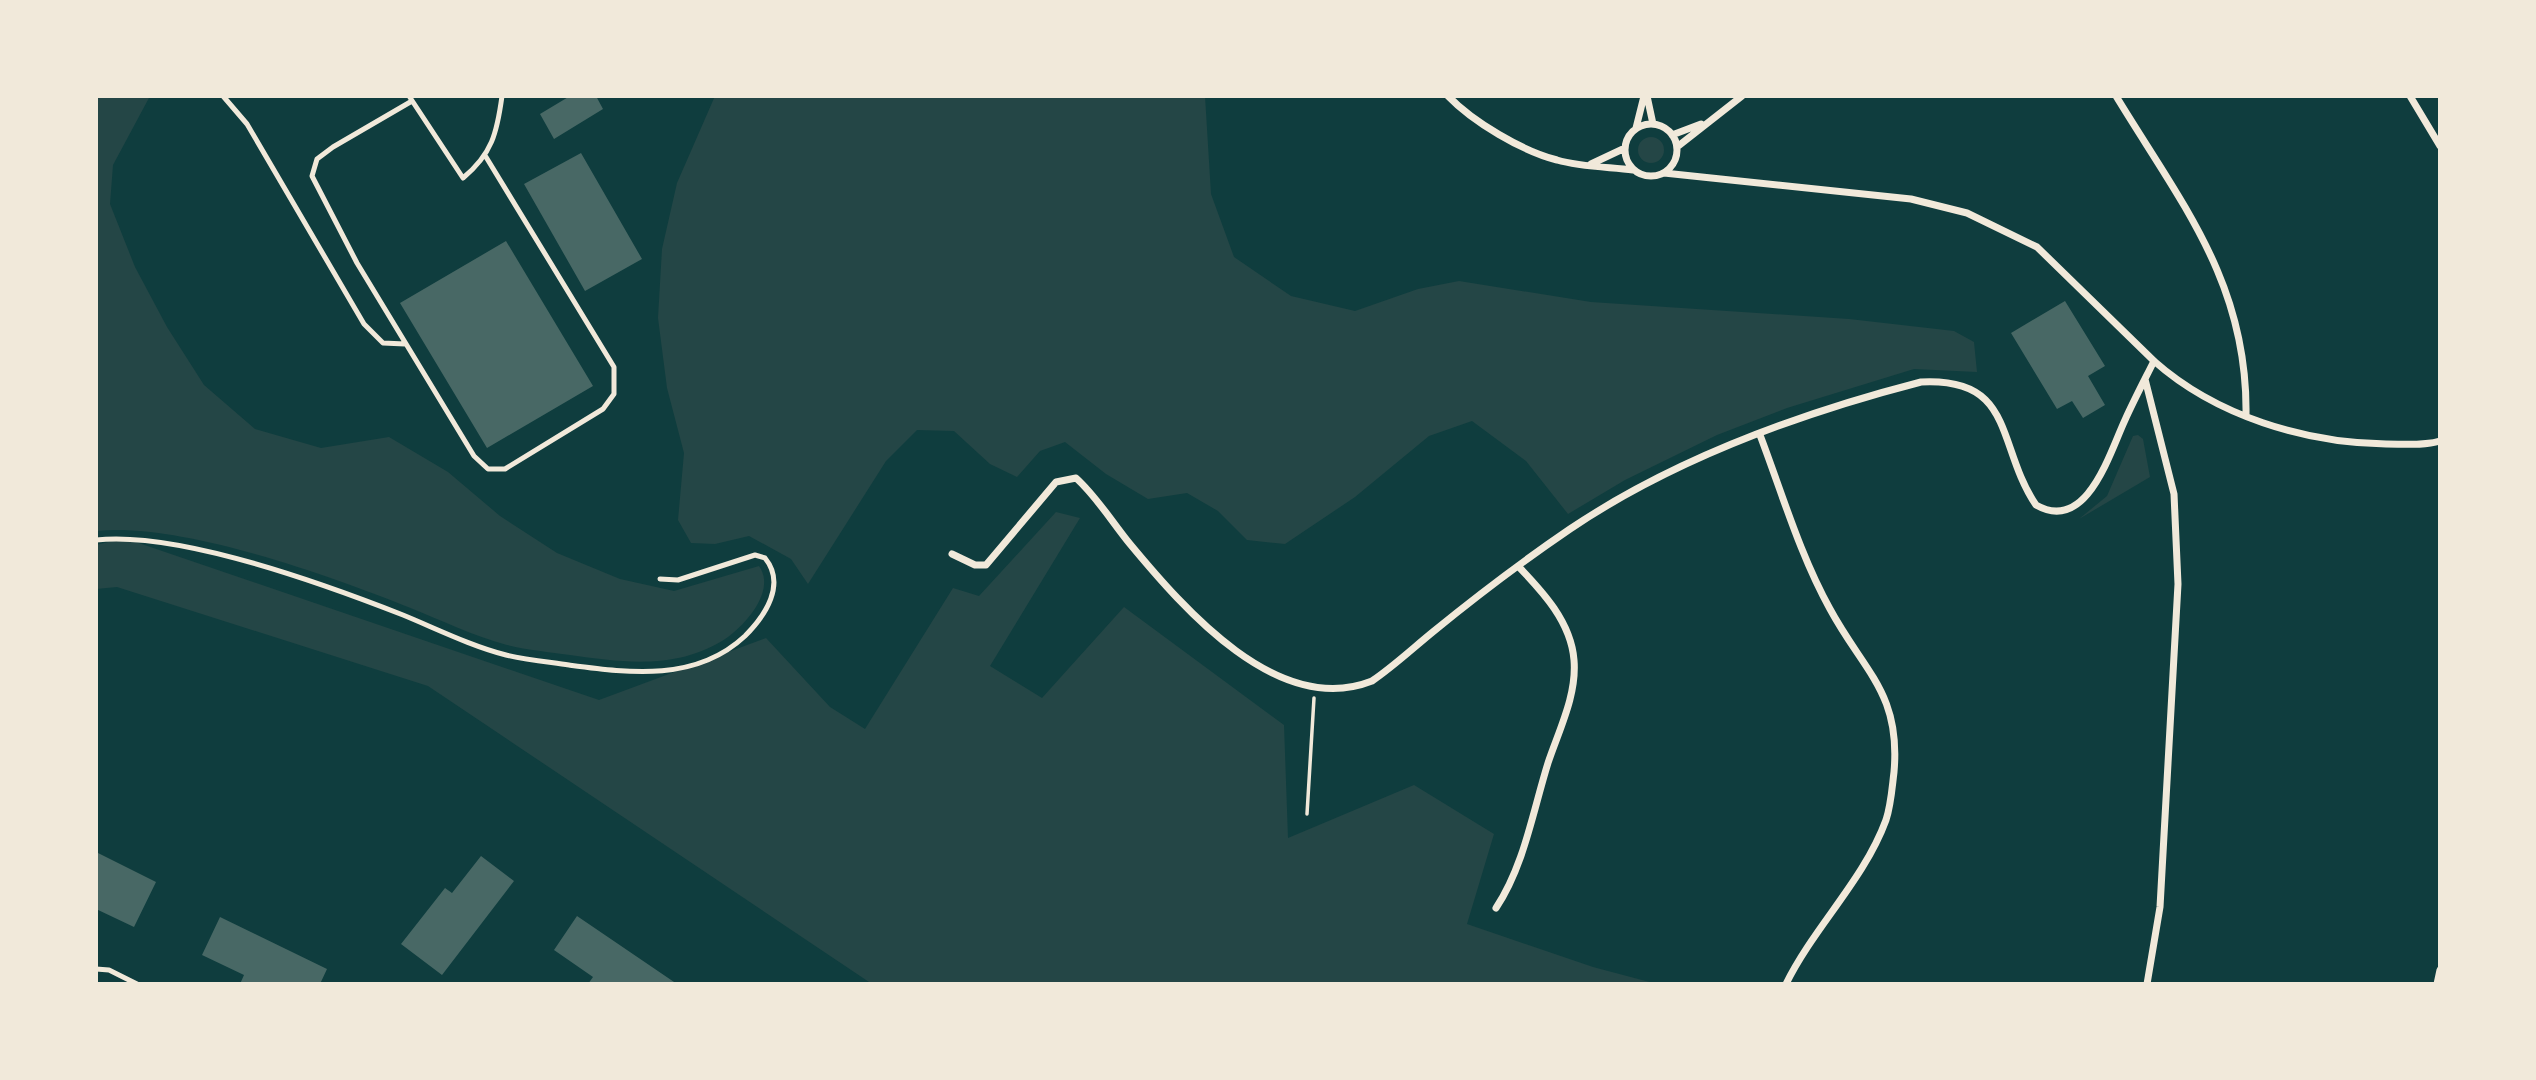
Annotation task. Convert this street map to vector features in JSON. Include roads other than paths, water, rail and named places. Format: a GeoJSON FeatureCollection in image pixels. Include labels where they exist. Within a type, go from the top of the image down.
{"type":"FeatureCollection","features":[{"type":"Feature","properties":{"kind":"street"},"geometry":{"type":"LineString","coordinates":[[1448,96],[1464,113],[1509,139],[1556,160],[1633,170],[1648,176],[1664,173],[1692,174],[1911,198],[1967,213],[2037,247],[2154,361],[2205,397],[2301,435],[2341,442],[2407,444],[2440,441]]}},
{"type":"Feature","properties":{"kind":"street"},"geometry":{"type":"LineString","coordinates":[[1633,170],[1626,160],[1625,148],[1636,128],[1645,96]]}},
{"type":"Feature","properties":{"kind":"street"},"geometry":{"type":"LineString","coordinates":[[1645,96],[1653,124]]}},
{"type":"Feature","properties":{"kind":"street"},"geometry":{"type":"LineString","coordinates":[[1677,147],[1742,96]]}},
{"type":"Feature","properties":{"kind":"street"},"geometry":{"type":"LineString","coordinates":[[2116,96],[2195,222],[2224,282],[2242,349],[2246,415]]}},
{"type":"Feature","properties":{"kind":"street"},"geometry":{"type":"LineString","coordinates":[[2410,96],[2440,146]]}},
{"type":"Feature","properties":{"kind":"street"},"geometry":{"type":"LineString","coordinates":[[1672,135],[1708,121]]}},
{"type":"Feature","properties":{"kind":"street"},"geometry":{"type":"LineString","coordinates":[[1636,128],[1653,124],[1672,135],[1677,147],[1674,162],[1664,173]]}},
{"type":"Feature","properties":{"kind":"street"},"geometry":{"type":"LineString","coordinates":[[1589,164],[1625,148]]}},
{"type":"Feature","properties":{"kind":"street"},"geometry":{"type":"LineString","coordinates":[[1674,162],[1692,174]]}},
{"type":"Feature","properties":{"kind":"street"},"geometry":{"type":"LineString","coordinates":[[952,554],[975,565],[986,565],[1056,482],[1076,478],[1130,545],[1217,635],[1270,673],[1315,689],[1346,690],[1372,681],[1518,566],[1573,527],[1633,492],[1682,467],[1808,416],[1921,382],[1962,385],[1980,393],[1991,402],[2031,498],[2045,510],[2065,510],[2083,498],[2102,475],[2154,361]]}},
{"type":"Feature","properties":{"kind":"street"},"geometry":{"type":"LineString","coordinates":[[2145,379],[2174,494],[2178,584],[2160,907],[2147,984]]}},
{"type":"Feature","properties":{"kind":"street"},"geometry":{"type":"LineString","coordinates":[[1760,435],[1829,608],[1872,674],[1892,714],[1896,737],[1887,818],[1878,838],[1786,984]]}},
{"type":"Feature","properties":{"kind":"street"},"geometry":{"type":"LineString","coordinates":[[1496,908],[1506,893],[1520,854],[1564,717],[1574,673],[1574,659],[1565,627],[1541,589],[1518,566]]}},
{"type":"Feature","properties":{"kind":"street"},"geometry":{"type":"LineString","coordinates":[[2437,984],[2440,970]]}},
{"type":"Feature","properties":{"kind":"lane"},"geometry":{"type":"LineString","coordinates":[[223,96],[247,124],[364,324],[383,343],[405,344]]}},
{"type":"Feature","properties":{"kind":"lane"},"geometry":{"type":"LineString","coordinates":[[486,157],[614,367],[614,394],[603,409],[505,469],[488,469],[474,456],[405,344],[312,176],[317,159],[410,99],[463,178],[486,157],[499,124],[502,96]]}},
{"type":"Feature","properties":{"kind":"lane"},"geometry":{"type":"LineString","coordinates":[[96,540],[124,538],[151,541],[257,566],[359,599],[507,655],[637,672],[674,670],[698,665],[738,642],[765,610],[774,592],[775,578],[765,558],[755,555],[678,580],[660,579]]}},
{"type":"Feature","properties":{"kind":"lane"},"geometry":{"type":"LineString","coordinates":[[96,969],[108,970],[138,984]]}},
{"type":"Feature","properties":{"kind":"lane"},"geometry":{"type":"LineString","coordinates":[[118,984],[125,980]]}}]}
